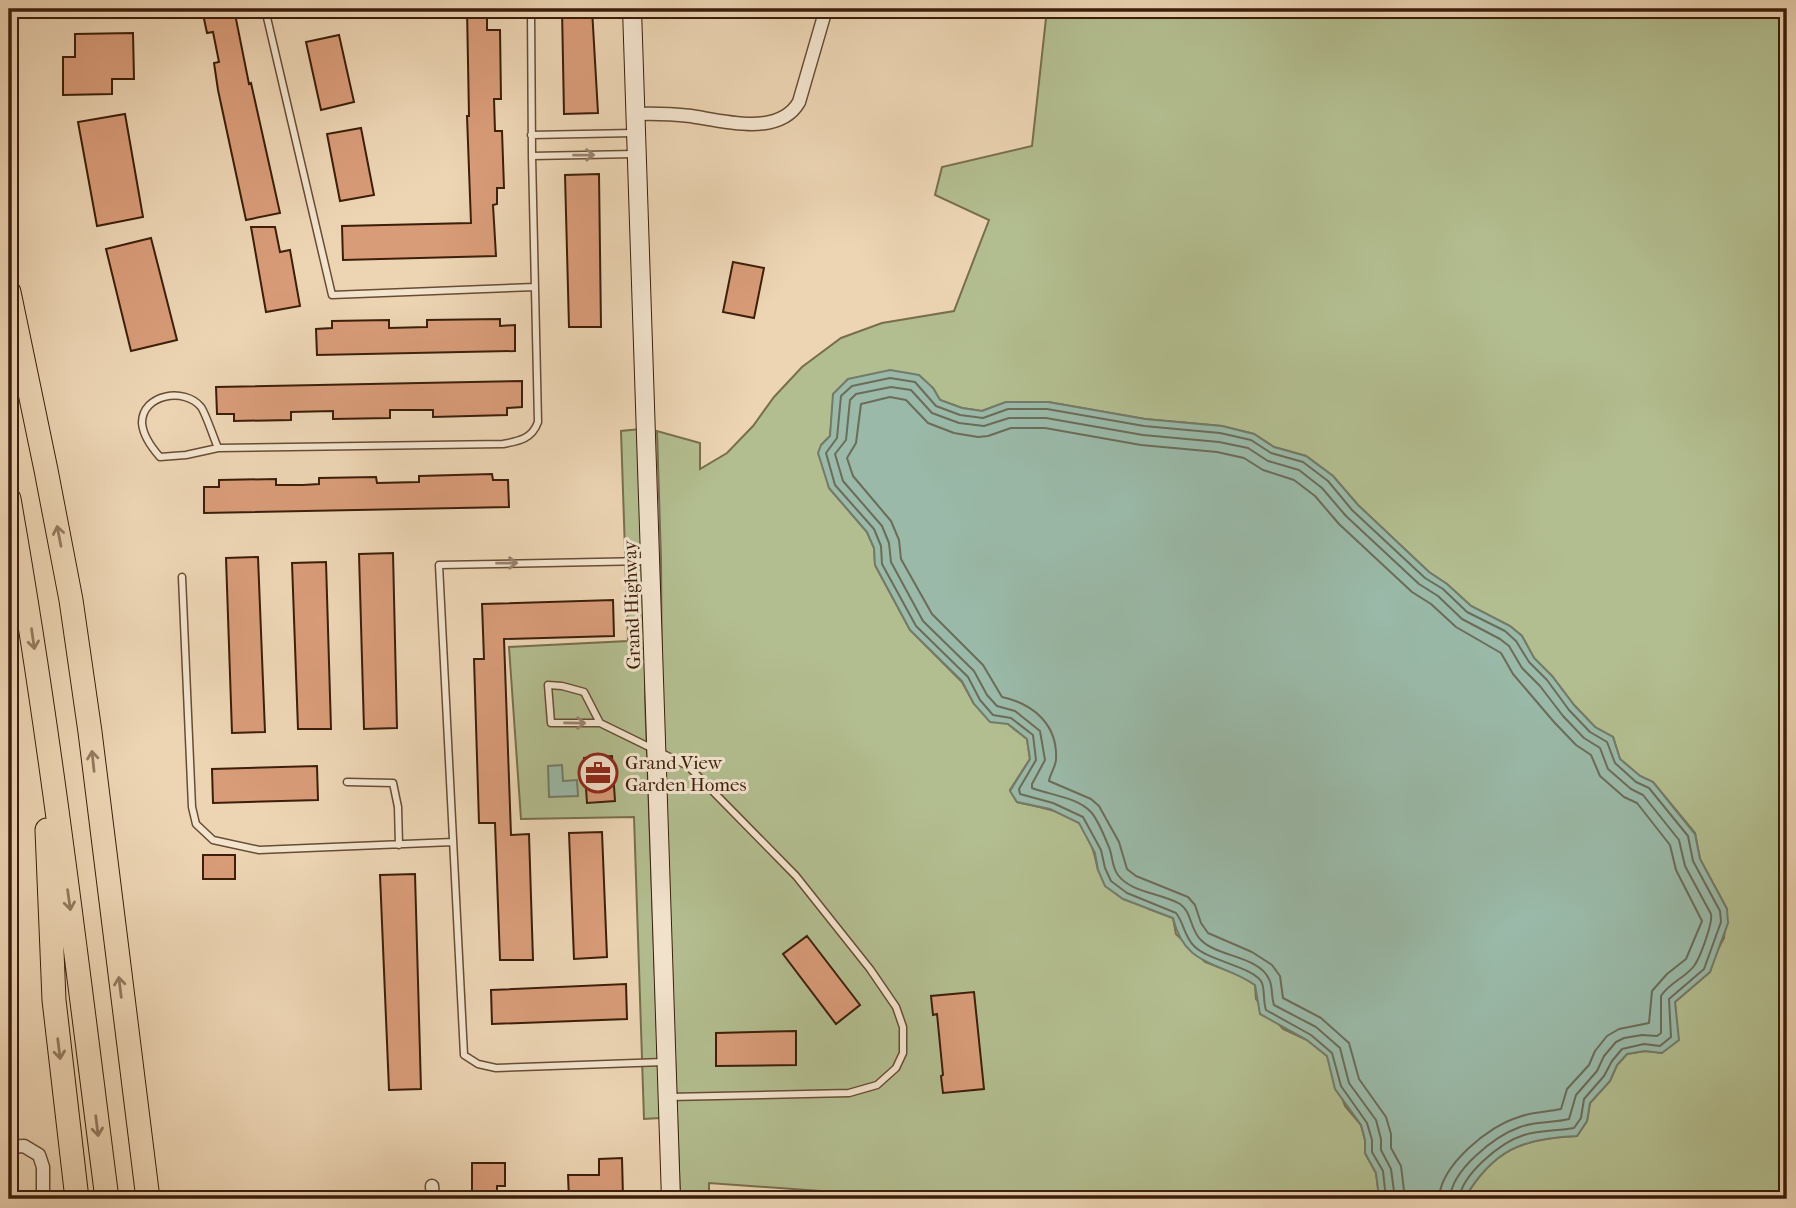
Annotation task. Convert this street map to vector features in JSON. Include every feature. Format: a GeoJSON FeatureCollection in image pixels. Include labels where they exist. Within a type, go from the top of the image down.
{"type":"FeatureCollection","features":[{"type":"Feature","properties":{"kind":"highway"},"geometry":{"type":"LineString","coordinates":[[9,292],[71,600],[148,1199]]}},
{"type":"Feature","properties":{"kind":"highway"},"geometry":{"type":"LineString","coordinates":[[9,499],[29,611],[107,1199]]}},
{"type":"Feature","properties":{"kind":"highway"},"geometry":{"type":"LineString","coordinates":[[46,736],[48,884],[54,1000],[77,1199]]}},
{"type":"Feature","properties":{"kind":"highway"},"geometry":{"type":"LineString","coordinates":[[129,1055],[162,1199]]}},
{"type":"Feature","properties":{"kind":"street","name":"Grand Highway"},"geometry":{"type":"LineString","coordinates":[[632,9],[671,1199]]}},
{"type":"Feature","properties":{"kind":"street"},"geometry":{"type":"LineString","coordinates":[[636,114],[692,116],[729,124],[748,124],[788,116],[799,102],[826,9]]}},
{"type":"Feature","properties":{"kind":"street"},"geometry":{"type":"LineString","coordinates":[[9,1147],[24,1146],[39,1155],[43,1167],[43,1199]]}},
{"type":"Feature","properties":{"kind":"lane"},"geometry":{"type":"LineString","coordinates":[[265,9],[332,295],[535,287]]}},
{"type":"Feature","properties":{"kind":"lane"},"geometry":{"type":"LineString","coordinates":[[218,448],[201,407],[181,395],[161,397],[147,407],[142,423],[149,444],[160,457],[218,448],[503,444],[524,440],[535,431],[538,422],[531,135],[531,9]]}},
{"type":"Feature","properties":{"kind":"lane"},"geometry":{"type":"LineString","coordinates":[[531,135],[636,133]]}},
{"type":"Feature","properties":{"kind":"lane"},"geometry":{"type":"LineString","coordinates":[[532,156],[637,154]]}},
{"type":"Feature","properties":{"kind":"lane"},"geometry":{"type":"LineString","coordinates":[[650,561],[439,565],[464,1055],[478,1064],[496,1068],[667,1062]]}},
{"type":"Feature","properties":{"kind":"lane"},"geometry":{"type":"LineString","coordinates":[[182,577],[192,807],[197,824],[213,840],[259,850],[453,842]]}},
{"type":"Feature","properties":{"kind":"lane"},"geometry":{"type":"LineString","coordinates":[[600,723],[584,692],[548,685],[551,723],[600,723],[688,766],[796,876],[883,988],[896,1007],[903,1027],[903,1054],[896,1068],[877,1085],[849,1093],[668,1097]]}},
{"type":"Feature","properties":{"kind":"lane"},"geometry":{"type":"LineString","coordinates":[[346,782],[393,783],[398,807],[399,845]]}},
{"type":"Feature","properties":{"kind":"green space"},"geometry":{"type":"Polygon","coordinates":[[[1047,9],[1787,9],[1784,54],[1787,79],[1787,1199],[1464,1199],[1486,1169],[1511,1150],[1540,1140],[1577,1136],[1587,1121],[1590,1103],[1610,1081],[1617,1065],[1627,1054],[1645,1051],[1662,1053],[1676,1016],[1675,1002],[1710,972],[1724,938],[1727,909],[1700,859],[1695,833],[1653,782],[1640,776],[1620,759],[1613,737],[1595,727],[1574,705],[1534,658],[1522,636],[1510,626],[1471,606],[1429,572],[1358,505],[1333,476],[1306,456],[1274,447],[1254,434],[1222,426],[1145,419],[1048,402],[1006,402],[982,411],[962,408],[940,400],[933,388],[848,379],[834,394],[830,436],[821,445],[829,488],[867,532],[874,548],[875,565],[910,630],[962,682],[974,704],[1027,739],[1030,759],[1010,790],[1017,802],[1075,819],[1089,839],[1098,870],[1149,909],[1173,918],[1176,934],[1205,962],[1241,976],[1255,985],[1256,999],[1283,1029],[1307,1040],[1327,1056],[1345,1106],[1361,1125],[1365,1153],[1376,1173],[1379,1196],[1384,1199],[932,1199],[709,1183],[709,1199],[680,1199],[662,697],[657,431],[700,443],[700,469],[727,453],[802,367],[841,338],[882,323],[954,311],[989,220],[935,195],[942,167],[1032,146],[1047,9]]]}},
{"type":"Feature","properties":{"kind":"green space"},"geometry":{"type":"Polygon","coordinates":[[[640,429],[645,560],[645,698],[660,1118],[644,1119],[634,817],[521,819],[509,647],[628,641],[621,431],[640,429]]]}},
{"type":"Feature","properties":{"kind":"water"},"geometry":{"type":"Polygon","coordinates":[[[890,370],[919,375],[933,388],[940,400],[962,408],[982,411],[1006,402],[1048,402],[1145,419],[1222,426],[1254,434],[1274,447],[1306,456],[1333,476],[1358,505],[1429,572],[1471,606],[1510,626],[1522,636],[1534,658],[1574,705],[1595,727],[1613,737],[1620,759],[1640,776],[1653,782],[1695,834],[1700,859],[1727,909],[1728,923],[1710,972],[1675,1002],[1679,1040],[1662,1053],[1645,1051],[1627,1054],[1617,1065],[1610,1081],[1590,1103],[1587,1121],[1577,1136],[1540,1140],[1511,1150],[1486,1169],[1464,1199],[1379,1197],[1376,1173],[1365,1153],[1361,1125],[1335,1089],[1327,1056],[1307,1040],[1260,1014],[1255,985],[1195,955],[1186,946],[1173,918],[1123,899],[1105,886],[1095,853],[1079,823],[1050,809],[1017,802],[1010,791],[1030,759],[1027,739],[1008,724],[990,722],[974,704],[962,681],[910,630],[875,565],[874,548],[867,532],[829,488],[818,453],[821,445],[830,436],[833,394],[848,379],[890,370]]]}},
{"type":"Feature","properties":{"kind":"water"},"geometry":{"type":"Polygon","coordinates":[[[562,765],[563,781],[577,780],[578,796],[549,797],[548,766],[562,765]]]}},
{"type":"Feature","properties":{"kind":"building"},"geometry":{"type":"Polygon","coordinates":[[[234,9],[280,213],[246,220],[218,90],[214,63],[219,62],[213,32],[207,33],[203,14],[234,9]]]}},
{"type":"Feature","properties":{"kind":"building"},"geometry":{"type":"Polygon","coordinates":[[[467,9],[487,9],[487,30],[500,30],[501,99],[494,99],[495,131],[502,131],[504,188],[497,188],[497,204],[493,205],[496,256],[343,260],[342,226],[471,223],[467,9]]]}},
{"type":"Feature","properties":{"kind":"building"},"geometry":{"type":"Polygon","coordinates":[[[562,9],[592,9],[598,113],[564,114],[562,9]]]}},
{"type":"Feature","properties":{"kind":"building"},"geometry":{"type":"Polygon","coordinates":[[[133,33],[134,79],[112,79],[112,94],[63,95],[63,57],[75,57],[75,34],[133,33]]]}},
{"type":"Feature","properties":{"kind":"building"},"geometry":{"type":"Polygon","coordinates":[[[339,35],[354,102],[321,110],[306,42],[339,35]]]}},
{"type":"Feature","properties":{"kind":"building"},"geometry":{"type":"Polygon","coordinates":[[[125,114],[143,217],[97,226],[78,122],[125,114]]]}},
{"type":"Feature","properties":{"kind":"building"},"geometry":{"type":"Polygon","coordinates":[[[361,128],[374,195],[340,201],[327,134],[361,128]]]}},
{"type":"Feature","properties":{"kind":"building"},"geometry":{"type":"Polygon","coordinates":[[[599,174],[601,327],[569,327],[565,175],[599,174]]]}},
{"type":"Feature","properties":{"kind":"building"},"geometry":{"type":"Polygon","coordinates":[[[251,227],[275,227],[280,252],[290,250],[300,306],[266,312],[251,227]]]}},
{"type":"Feature","properties":{"kind":"building"},"geometry":{"type":"Polygon","coordinates":[[[151,238],[177,340],[131,351],[106,249],[151,238]]]}},
{"type":"Feature","properties":{"kind":"building"},"geometry":{"type":"Polygon","coordinates":[[[733,262],[764,268],[754,318],[723,312],[733,262]]]}},
{"type":"Feature","properties":{"kind":"building"},"geometry":{"type":"Polygon","coordinates":[[[500,319],[500,326],[515,325],[515,351],[317,355],[316,329],[332,328],[332,321],[389,320],[389,328],[427,327],[427,320],[500,319]]]}},
{"type":"Feature","properties":{"kind":"building"},"geometry":{"type":"Polygon","coordinates":[[[522,381],[522,407],[507,408],[507,415],[433,417],[433,410],[390,410],[390,418],[333,419],[333,411],[291,412],[291,420],[234,421],[234,414],[217,414],[216,387],[522,381]]]}},
{"type":"Feature","properties":{"kind":"building"},"geometry":{"type":"Polygon","coordinates":[[[492,474],[493,480],[508,480],[509,507],[204,513],[204,487],[219,487],[219,480],[276,479],[276,485],[303,485],[319,484],[319,478],[376,477],[377,483],[419,482],[419,476],[492,474]]]}},
{"type":"Feature","properties":{"kind":"building"},"geometry":{"type":"Polygon","coordinates":[[[393,553],[397,728],[364,729],[359,554],[393,553]]]}},
{"type":"Feature","properties":{"kind":"building"},"geometry":{"type":"Polygon","coordinates":[[[258,557],[265,732],[232,733],[226,558],[258,557]]]}},
{"type":"Feature","properties":{"kind":"building"},"geometry":{"type":"Polygon","coordinates":[[[326,562],[331,729],[298,729],[292,563],[326,562]]]}},
{"type":"Feature","properties":{"kind":"building"},"geometry":{"type":"Polygon","coordinates":[[[613,600],[614,636],[504,639],[511,835],[529,834],[533,960],[500,960],[495,823],[479,823],[474,659],[484,659],[482,604],[613,600]]]}},
{"type":"Feature","properties":{"kind":"building"},"geometry":{"type":"Polygon","coordinates":[[[612,756],[615,801],[587,803],[584,758],[612,756]]]}},
{"type":"Feature","properties":{"kind":"building"},"geometry":{"type":"Polygon","coordinates":[[[317,766],[318,800],[213,803],[212,769],[317,766]]]}},
{"type":"Feature","properties":{"kind":"building"},"geometry":{"type":"Polygon","coordinates":[[[602,832],[607,957],[574,959],[569,833],[602,832]]]}},
{"type":"Feature","properties":{"kind":"building"},"geometry":{"type":"Polygon","coordinates":[[[203,855],[235,855],[235,879],[203,879],[203,855]]]}},
{"type":"Feature","properties":{"kind":"building"},"geometry":{"type":"Polygon","coordinates":[[[415,874],[421,1089],[389,1090],[380,875],[415,874]]]}},
{"type":"Feature","properties":{"kind":"building"},"geometry":{"type":"Polygon","coordinates":[[[807,936],[860,1005],[836,1024],[783,954],[807,936]]]}},
{"type":"Feature","properties":{"kind":"building"},"geometry":{"type":"Polygon","coordinates":[[[626,984],[627,1019],[492,1024],[491,990],[626,984]]]}},
{"type":"Feature","properties":{"kind":"building"},"geometry":{"type":"Polygon","coordinates":[[[974,992],[984,1089],[943,1093],[937,1014],[933,1015],[931,996],[974,992]]]}},
{"type":"Feature","properties":{"kind":"building"},"geometry":{"type":"Polygon","coordinates":[[[796,1031],[796,1065],[716,1066],[716,1033],[796,1031]]]}},
{"type":"Feature","properties":{"kind":"building"},"geometry":{"type":"Polygon","coordinates":[[[622,1158],[623,1197],[569,1199],[568,1175],[599,1175],[599,1159],[622,1158]]]}},
{"type":"Feature","properties":{"kind":"building"},"geometry":{"type":"Polygon","coordinates":[[[472,1163],[505,1163],[505,1186],[497,1186],[497,1199],[472,1199],[472,1163]]]}},
{"type":"Feature","properties":{"kind":"place","name":"Grand View Garden Homes"},"geometry":{"type":"Point","coordinates":[598,773]}}]}
